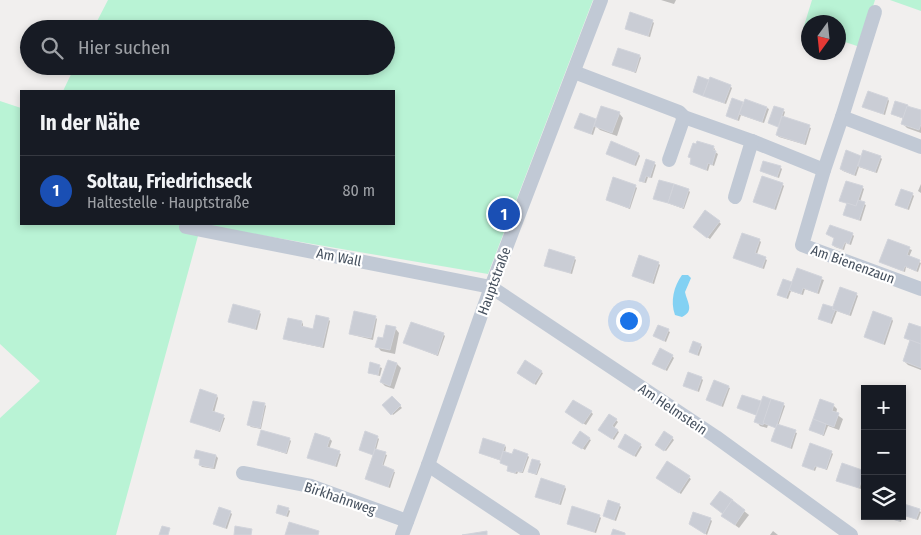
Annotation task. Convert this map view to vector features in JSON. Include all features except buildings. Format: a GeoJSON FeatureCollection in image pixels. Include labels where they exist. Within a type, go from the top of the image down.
{"type":"FeatureCollection","features":[{"type":"Feature","properties":{"kind":"street","name":"Hauptstraße"},"geometry":{"type":"LineString","coordinates":[[402,535],[491,287],[601,0]]}},
{"type":"Feature","properties":{"kind":"street","name":"Am Bienenzaun"},"geometry":{"type":"LineString","coordinates":[[875,12],[802,245],[921,289]]}},
{"type":"Feature","properties":{"kind":"street"},"geometry":{"type":"LineString","coordinates":[[574,72],[679,112],[684,117],[752,141],[824,170]]}},
{"type":"Feature","properties":{"kind":"street"},"geometry":{"type":"LineString","coordinates":[[669,160],[684,117]]}},
{"type":"Feature","properties":{"kind":"street"},"geometry":{"type":"LineString","coordinates":[[842,118],[921,147]]}},
{"type":"Feature","properties":{"kind":"street"},"geometry":{"type":"LineString","coordinates":[[735,197],[752,141]]}},
{"type":"Feature","properties":{"kind":"street","name":"Am Wall"},"geometry":{"type":"LineString","coordinates":[[186,227],[491,287]]}},
{"type":"Feature","properties":{"kind":"street","name":"Am Helmstein"},"geometry":{"type":"LineString","coordinates":[[491,287],[716,437],[851,535]]}},
{"type":"Feature","properties":{"kind":"street"},"geometry":{"type":"LineString","coordinates":[[428,465],[533,535]]}},
{"type":"Feature","properties":{"kind":"street","name":"Birkhahnweg"},"geometry":{"type":"LineString","coordinates":[[243,473],[310,486],[407,521]]}},
{"type":"Feature","properties":{"kind":"green space"},"geometry":{"type":"Polygon","coordinates":[[[108,0],[593,0],[488,274],[201,225],[395,225],[395,90],[63,90],[71,75],[395,75],[395,20],[98,20],[108,0]]]}},
{"type":"Feature","properties":{"kind":"green space"},"geometry":{"type":"Polygon","coordinates":[[[812,0],[875,0],[860,47],[846,42],[846,15],[807,15],[812,0]]]}},
{"type":"Feature","properties":{"kind":"green space"},"geometry":{"type":"Polygon","coordinates":[[[890,0],[921,0],[921,11],[890,0]]]}},
{"type":"Feature","properties":{"kind":"green space"},"geometry":{"type":"Polygon","coordinates":[[[0,101],[20,108],[20,225],[201,225],[116,535],[0,535],[0,418],[40,381],[0,344],[0,101]]]}},
{"type":"Feature","properties":{"kind":"water"},"geometry":{"type":"Polygon","coordinates":[[[682,275],[688,275],[691,278],[685,292],[689,309],[686,315],[682,317],[675,315],[673,299],[675,289],[682,275]]]}},
{"type":"Feature","properties":{"kind":"place","name":"Soltau, Friedrichseck"},"geometry":{"type":"Point","coordinates":[504,214]}}]}
